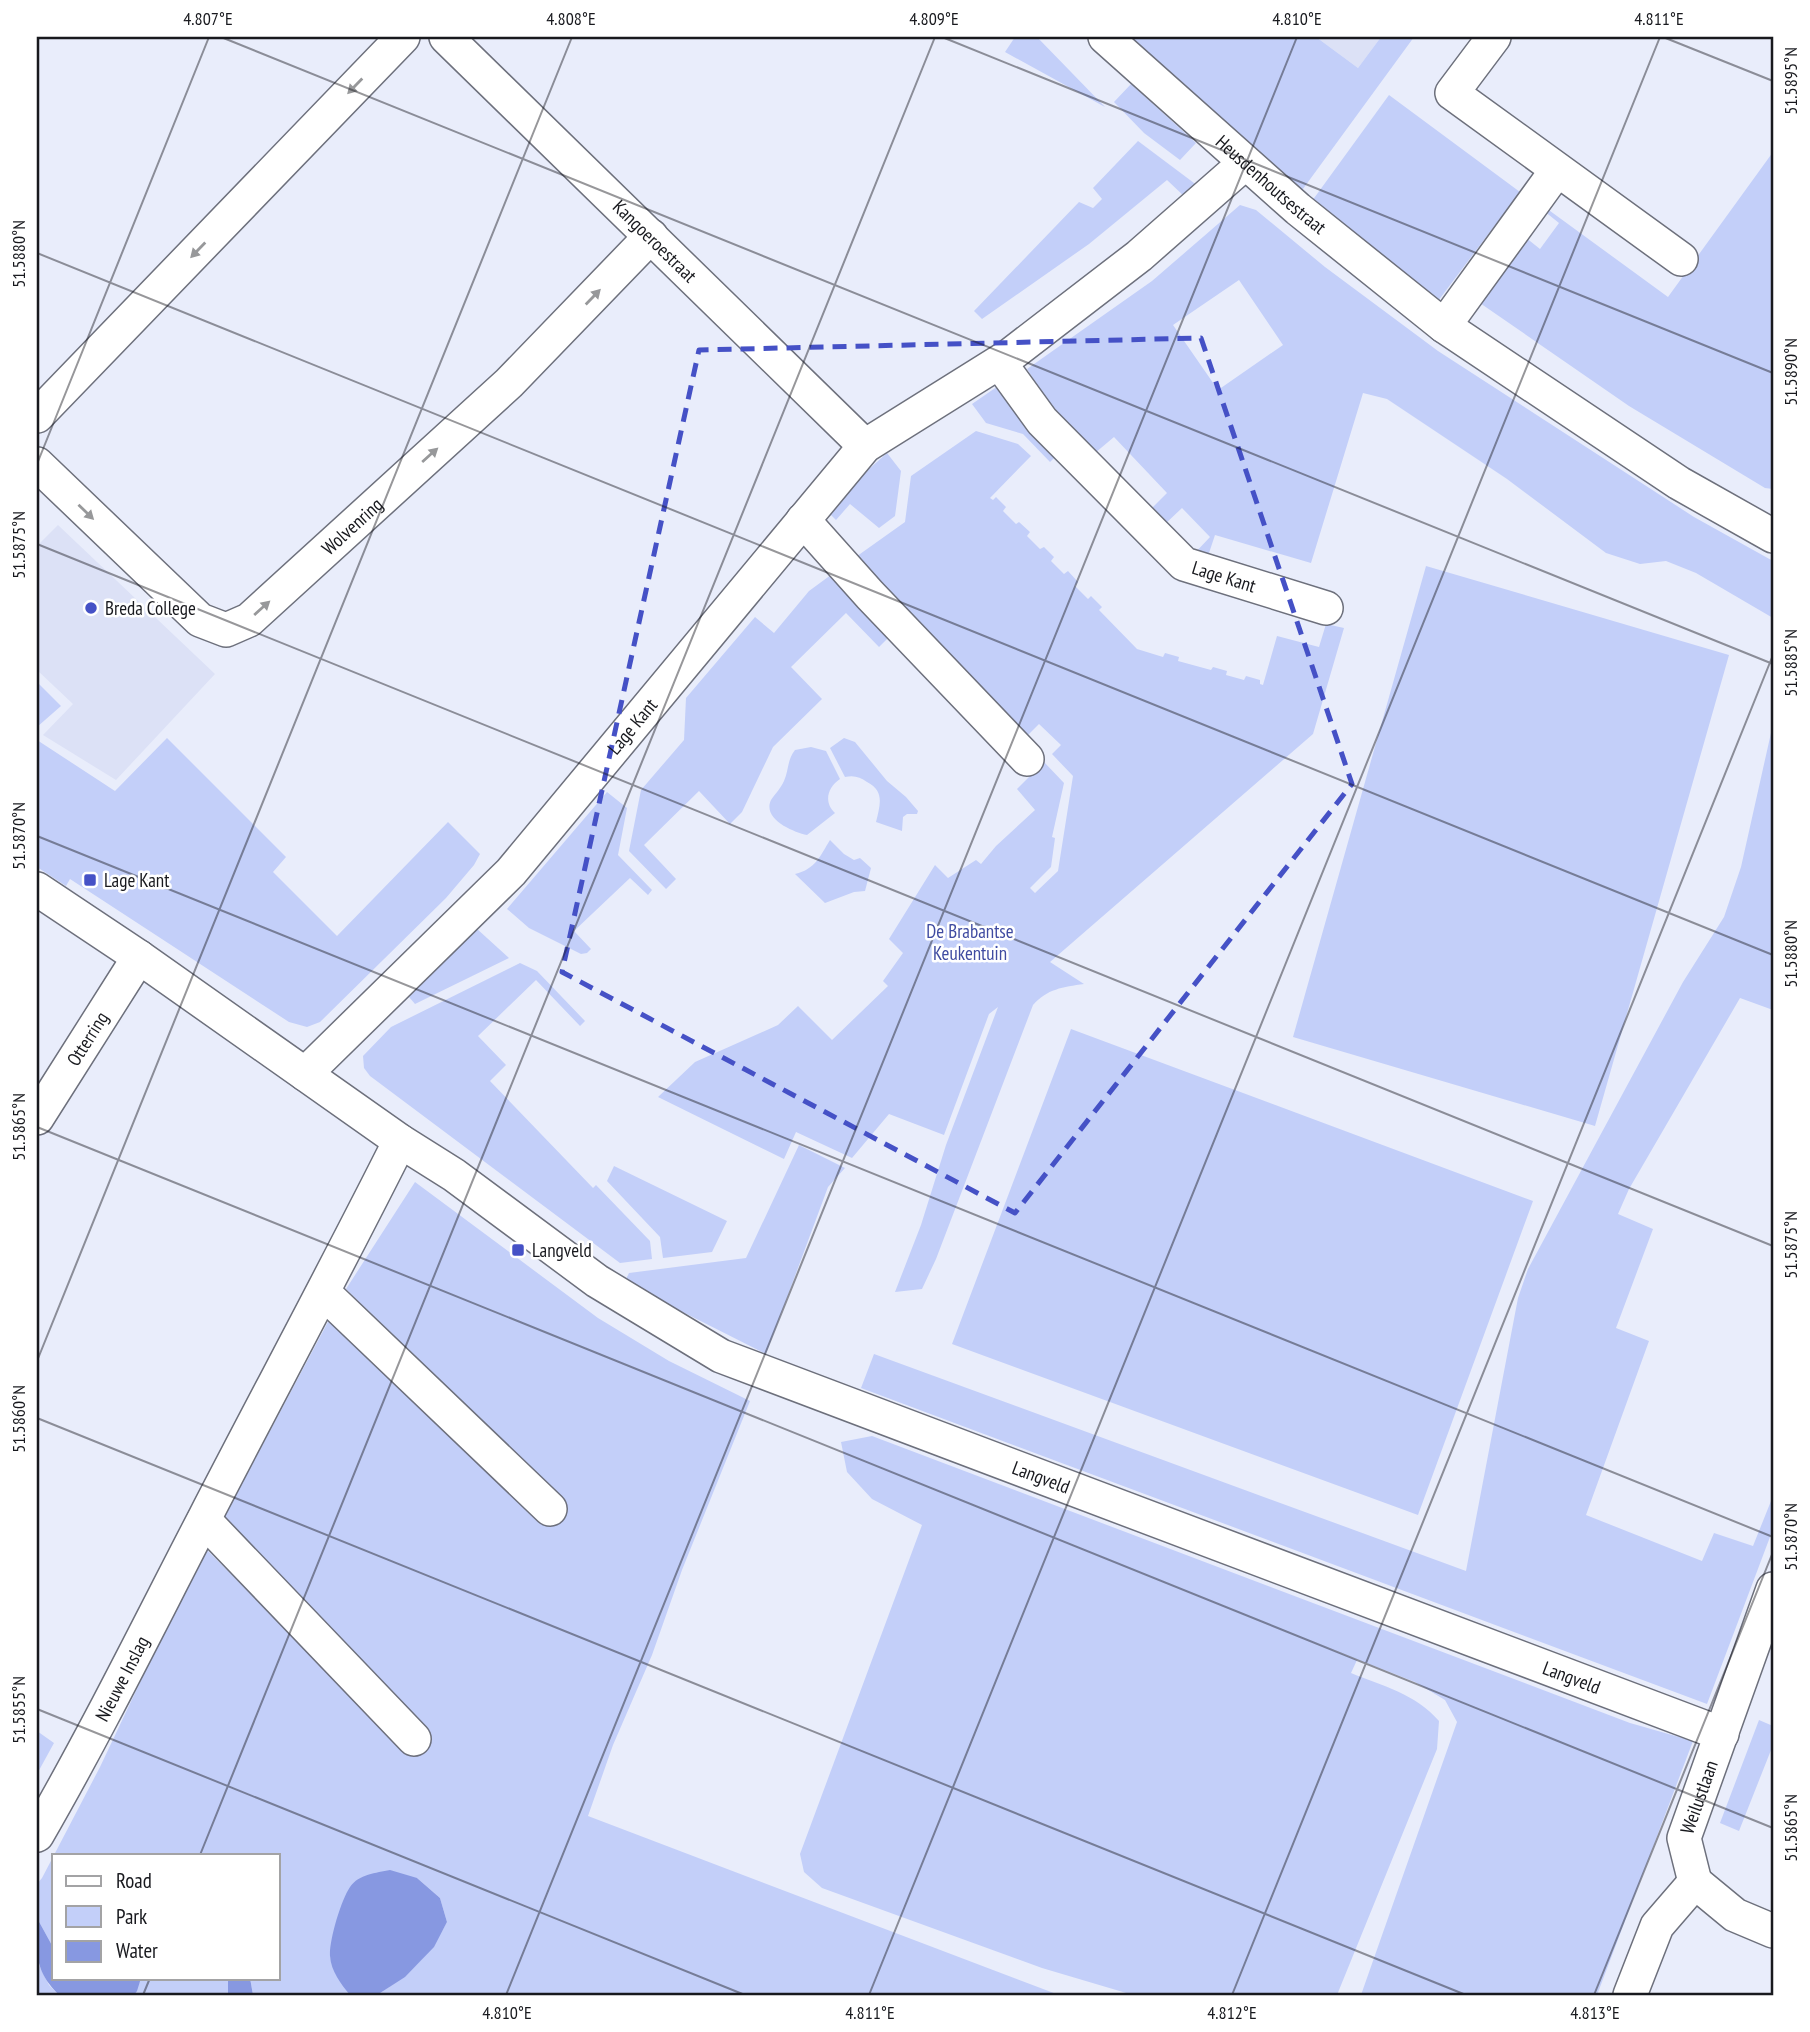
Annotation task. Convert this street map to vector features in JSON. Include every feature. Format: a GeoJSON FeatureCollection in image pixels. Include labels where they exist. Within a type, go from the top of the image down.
{"type":"FeatureCollection","features":[{"type":"Feature","properties":{"kind":"street"},"geometry":{"type":"LineString","coordinates":[[37,416],[403,37]]}},
{"type":"Feature","properties":{"kind":"street","name":"Kangoeroestraat"},"geometry":{"type":"LineString","coordinates":[[446,37],[865,446]]}},
{"type":"Feature","properties":{"kind":"street","name":"Heusdenhoutsestraat"},"geometry":{"type":"LineString","coordinates":[[1105,37],[1298,209],[1444,326],[1668,476],[1773,536]]}},
{"type":"Feature","properties":{"kind":"street"},"geometry":{"type":"LineString","coordinates":[[1494,37],[1452,93],[1681,258]]}},
{"type":"Feature","properties":{"kind":"street","name":"Lage Kant"},"geometry":{"type":"LineString","coordinates":[[305,1074],[511,872],[865,446],[1000,363],[1139,256],[1245,163]]}},
{"type":"Feature","properties":{"kind":"street"},"geometry":{"type":"LineString","coordinates":[[1444,326],[1558,170]]}},
{"type":"Feature","properties":{"kind":"street","name":"Wolvenring"},"geometry":{"type":"LineString","coordinates":[[37,464],[200,620],[226,630],[249,620],[509,383],[651,236]]}},
{"type":"Feature","properties":{"kind":"street","name":"Lage Kant"},"geometry":{"type":"LineString","coordinates":[[1000,363],[1042,421],[1184,564],[1326,608]]}},
{"type":"Feature","properties":{"kind":"street"},"geometry":{"type":"LineString","coordinates":[[803,520],[870,595],[1027,759]]}},
{"type":"Feature","properties":{"kind":"street"},"geometry":{"type":"LineString","coordinates":[[37,889],[139,957],[400,1141]]}},
{"type":"Feature","properties":{"kind":"street","name":"Otterring"},"geometry":{"type":"LineString","coordinates":[[37,1118],[139,957]]}},
{"type":"Feature","properties":{"kind":"street","name":"Nieuwe Inslag"},"geometry":{"type":"LineString","coordinates":[[37,1835],[77,1766],[324,1293],[400,1141]]}},
{"type":"Feature","properties":{"kind":"street","name":"Langveld"},"geometry":{"type":"LineString","coordinates":[[400,1141],[454,1175],[597,1281],[721,1356],[1722,1734]]}},
{"type":"Feature","properties":{"kind":"street"},"geometry":{"type":"LineString","coordinates":[[324,1293],[550,1509]]}},
{"type":"Feature","properties":{"kind":"street"},"geometry":{"type":"LineString","coordinates":[[204,1520],[414,1739]]}},
{"type":"Feature","properties":{"kind":"street","name":"Weilustlaan"},"geometry":{"type":"LineString","coordinates":[[1695,1882],[1684,1838],[1773,1589]]}},
{"type":"Feature","properties":{"kind":"street"},"geometry":{"type":"LineString","coordinates":[[1630,1995],[1657,1926],[1695,1882],[1735,1915],[1773,1931]]}},
{"type":"Feature","properties":{"kind":"highlighted area"},"geometry":{"type":"Polygon","coordinates":[[[1201,338],[1352,784],[1015,1213],[562,972],[699,350],[1201,338]]]}},
{"type":"Feature","properties":{"kind":"shaded area"},"geometry":{"type":"Polygon","coordinates":[[[1316,37],[1381,37],[1358,68],[1316,37]]]}},
{"type":"Feature","properties":{"kind":"shaded area","name":"Breda College"},"geometry":{"type":"Polygon","coordinates":[[[58,525],[215,674],[116,780],[43,735],[73,704],[37,670],[37,546],[58,525]]]}},
{"type":"Feature","properties":{"kind":"green space"},"geometry":{"type":"Polygon","coordinates":[[[1015,37],[1037,37],[1105,107],[1005,52],[1015,37]]]}},
{"type":"Feature","properties":{"kind":"green space"},"geometry":{"type":"Polygon","coordinates":[[[1128,37],[1316,37],[1358,68],[1381,37],[1414,37],[1300,193],[1128,37]]]}},
{"type":"Feature","properties":{"kind":"green space"},"geometry":{"type":"Polygon","coordinates":[[[1131,84],[1196,143],[1180,160],[1144,133],[1114,102],[1131,84]]]}},
{"type":"Feature","properties":{"kind":"green space"},"geometry":{"type":"Polygon","coordinates":[[[1389,95],[1520,192],[1438,301],[1312,201],[1389,95]]]}},
{"type":"Feature","properties":{"kind":"green space"},"geometry":{"type":"Polygon","coordinates":[[[1138,141],[1198,186],[1186,198],[1167,180],[1089,244],[982,319],[974,311],[1079,202],[1093,208],[1102,199],[1093,188],[1138,141]]]}},
{"type":"Feature","properties":{"kind":"green space"},"geometry":{"type":"Polygon","coordinates":[[[1773,152],[1773,489],[1765,488],[1629,406],[1477,301],[1525,237],[1540,249],[1559,223],[1544,211],[1546,208],[1668,297],[1773,152]]]}},
{"type":"Feature","properties":{"kind":"green space"},"geometry":{"type":"Polygon","coordinates":[[[1240,205],[1256,210],[1325,267],[1438,351],[1694,517],[1773,561],[1773,618],[1696,573],[1666,561],[1640,564],[1606,553],[1507,479],[1387,399],[1363,393],[1311,563],[1215,535],[1207,559],[1193,555],[1210,537],[1182,508],[1164,525],[1150,510],[1167,493],[1114,437],[1095,453],[1054,411],[1027,369],[1152,281],[1240,205]],[[1239,280],[1173,325],[1218,390],[1283,345],[1239,280]]]}},
{"type":"Feature","properties":{"kind":"green space"},"geometry":{"type":"Polygon","coordinates":[[[1001,384],[1056,456],[1050,462],[1023,434],[986,423],[972,404],[1001,384]]]}},
{"type":"Feature","properties":{"kind":"green space","name":"De Brabantse Keukentuin"},"geometry":{"type":"Polygon","coordinates":[[[976,431],[1018,444],[1031,456],[990,498],[993,500],[996,497],[1006,507],[1003,511],[1016,524],[1019,522],[1030,532],[1027,536],[1040,549],[1044,547],[1054,557],[1051,561],[1064,574],[1068,571],[1078,582],[1075,586],[1088,599],[1091,596],[1102,607],[1099,610],[1137,649],[1163,657],[1165,653],[1179,657],[1178,661],[1211,670],[1213,667],[1227,671],[1226,675],[1244,680],[1246,676],[1260,680],[1263,685],[1277,636],[1319,647],[1326,624],[1344,628],[1313,734],[1050,962],[1084,984],[1050,992],[1033,1005],[936,1259],[922,1289],[895,1292],[998,1007],[989,1014],[944,1135],[889,1114],[852,1158],[796,1132],[784,1159],[658,1097],[695,1062],[778,1025],[798,1006],[832,1040],[888,986],[883,981],[903,953],[889,939],[935,865],[948,878],[976,860],[981,864],[996,846],[1035,810],[1017,789],[1044,762],[1064,783],[1052,837],[1055,838],[1051,867],[1030,888],[1035,893],[1058,871],[1073,776],[1052,754],[1061,745],[1039,724],[1022,741],[853,559],[905,522],[911,476],[976,431]]]}},
{"type":"Feature","properties":{"kind":"green space"},"geometry":{"type":"Polygon","coordinates":[[[887,453],[901,471],[895,516],[879,528],[850,504],[836,520],[829,513],[887,453]]]}},
{"type":"Feature","properties":{"kind":"green space"},"geometry":{"type":"Polygon","coordinates":[[[1426,566],[1729,655],[1595,1126],[1293,1037],[1426,566]]]}},
{"type":"Feature","properties":{"kind":"green space"},"geometry":{"type":"Polygon","coordinates":[[[839,569],[893,633],[879,647],[846,613],[791,667],[822,699],[773,747],[742,812],[730,824],[699,791],[644,845],[676,879],[666,889],[629,851],[641,790],[684,740],[686,698],[755,617],[774,633],[809,591],[839,569]]]}},
{"type":"Feature","properties":{"kind":"green space"},"geometry":{"type":"Polygon","coordinates":[[[37,682],[61,706],[37,727],[37,682]]]}},
{"type":"Feature","properties":{"kind":"green space"},"geometry":{"type":"Polygon","coordinates":[[[1773,724],[1773,1010],[1740,998],[1629,1189],[1618,1214],[1653,1229],[1616,1328],[1649,1341],[1586,1515],[1702,1561],[1714,1533],[1753,1546],[1773,1496],[1773,1529],[1707,1704],[861,1388],[874,1354],[1466,1571],[1518,1298],[1528,1269],[1683,982],[1724,917],[1741,867],[1773,724]]]}},
{"type":"Feature","properties":{"kind":"green space"},"geometry":{"type":"Polygon","coordinates":[[[167,738],[286,857],[273,872],[337,936],[448,822],[480,854],[446,898],[320,1022],[307,1027],[289,1022],[70,879],[66,886],[37,867],[37,740],[115,791],[167,738]]]}},
{"type":"Feature","properties":{"kind":"green space"},"geometry":{"type":"Polygon","coordinates":[[[844,738],[855,742],[887,781],[918,811],[917,814],[903,817],[902,831],[876,822],[880,799],[873,786],[857,777],[845,777],[830,748],[844,738]]]}},
{"type":"Feature","properties":{"kind":"green space"},"geometry":{"type":"Polygon","coordinates":[[[811,747],[826,751],[840,779],[832,786],[828,800],[835,813],[807,835],[780,824],[769,807],[784,781],[795,750],[811,747]]]}},
{"type":"Feature","properties":{"kind":"green space"},"geometry":{"type":"Polygon","coordinates":[[[607,792],[627,808],[618,855],[652,890],[648,895],[630,878],[574,931],[591,949],[581,954],[529,928],[507,909],[607,792]]]}},
{"type":"Feature","properties":{"kind":"green space"},"geometry":{"type":"Polygon","coordinates":[[[830,840],[844,854],[854,860],[860,858],[871,868],[865,891],[854,892],[825,903],[795,874],[813,865],[830,840]]]}},
{"type":"Feature","properties":{"kind":"green space"},"geometry":{"type":"Polygon","coordinates":[[[476,928],[509,958],[415,1004],[409,997],[476,928]]]}},
{"type":"Feature","properties":{"kind":"green space"},"geometry":{"type":"Polygon","coordinates":[[[520,963],[537,971],[585,1021],[580,1026],[536,980],[478,1036],[506,1065],[490,1081],[593,1188],[596,1185],[650,1241],[652,1259],[620,1263],[370,1076],[364,1068],[363,1056],[391,1027],[520,963]]]}},
{"type":"Feature","properties":{"kind":"green space"},"geometry":{"type":"Polygon","coordinates":[[[1071,1029],[1533,1201],[1418,1515],[952,1344],[1071,1029]]]}},
{"type":"Feature","properties":{"kind":"green space"},"geometry":{"type":"Polygon","coordinates":[[[799,1145],[845,1168],[828,1187],[766,1354],[651,1296],[626,1279],[629,1273],[746,1258],[799,1145]]]}},
{"type":"Feature","properties":{"kind":"green space"},"geometry":{"type":"Polygon","coordinates":[[[614,1166],[727,1221],[712,1252],[663,1258],[660,1237],[607,1181],[614,1166]]]}},
{"type":"Feature","properties":{"kind":"green space"},"geometry":{"type":"Polygon","coordinates":[[[415,1182],[598,1318],[669,1361],[750,1401],[682,1570],[652,1655],[613,1745],[588,1816],[1059,1995],[377,1995],[418,1964],[433,1946],[447,1922],[440,1898],[417,1878],[330,1956],[336,1974],[350,1995],[253,1995],[250,1980],[280,1980],[280,1854],[55,1854],[100,1767],[204,1547],[405,1748],[429,1733],[220,1525],[329,1320],[541,1520],[566,1504],[346,1289],[415,1182]]]}},
{"type":"Feature","properties":{"kind":"green space"},"geometry":{"type":"Polygon","coordinates":[[[872,1436],[1630,1723],[1693,1741],[1597,1995],[1361,1995],[1457,1722],[1445,1700],[1415,1682],[1316,1643],[1357,1660],[1351,1673],[1409,1697],[1439,1721],[1437,1749],[1337,1995],[1133,1995],[1042,1968],[822,1888],[804,1872],[800,1854],[922,1525],[872,1499],[847,1472],[841,1442],[872,1436]]]}},
{"type":"Feature","properties":{"kind":"green space"},"geometry":{"type":"Polygon","coordinates":[[[1759,1720],[1773,1726],[1773,1745],[1739,1831],[1720,1823],[1759,1720]]]}},
{"type":"Feature","properties":{"kind":"green space"},"geometry":{"type":"Polygon","coordinates":[[[37,1731],[54,1743],[37,1774],[37,1731]]]}},
{"type":"Feature","properties":{"kind":"green space"},"geometry":{"type":"Polygon","coordinates":[[[52,1859],[52,1945],[37,1918],[37,1884],[52,1859]]]}},
{"type":"Feature","properties":{"kind":"green space"},"geometry":{"type":"Polygon","coordinates":[[[37,1961],[49,1985],[59,1995],[37,1995],[37,1961]]]}},
{"type":"Feature","properties":{"kind":"green space"},"geometry":{"type":"Polygon","coordinates":[[[140,1980],[228,1980],[228,1995],[134,1995],[140,1980]]]}},
{"type":"Feature","properties":{"kind":"water"},"geometry":{"type":"Polygon","coordinates":[[[390,1870],[417,1878],[440,1898],[447,1922],[434,1947],[405,1977],[377,1995],[350,1995],[334,1972],[330,1956],[339,1911],[350,1887],[358,1879],[390,1870]]]}},
{"type":"Feature","properties":{"kind":"water"},"geometry":{"type":"Polygon","coordinates":[[[37,1918],[52,1945],[52,1980],[140,1980],[137,1991],[134,1995],[59,1995],[45,1977],[37,1950],[37,1918]]]}},
{"type":"Feature","properties":{"kind":"water"},"geometry":{"type":"Polygon","coordinates":[[[228,1980],[250,1980],[253,1995],[228,1995],[228,1980]]]}},
{"type":"Feature","properties":{"kind":"place","name":"Breda College"},"geometry":{"type":"Point","coordinates":[91,608]}},
{"type":"Feature","properties":{"kind":"place","name":"Lage Kant"},"geometry":{"type":"Point","coordinates":[90,880]}},
{"type":"Feature","properties":{"kind":"place","name":"Langveld"},"geometry":{"type":"Point","coordinates":[518,1250]}}]}
